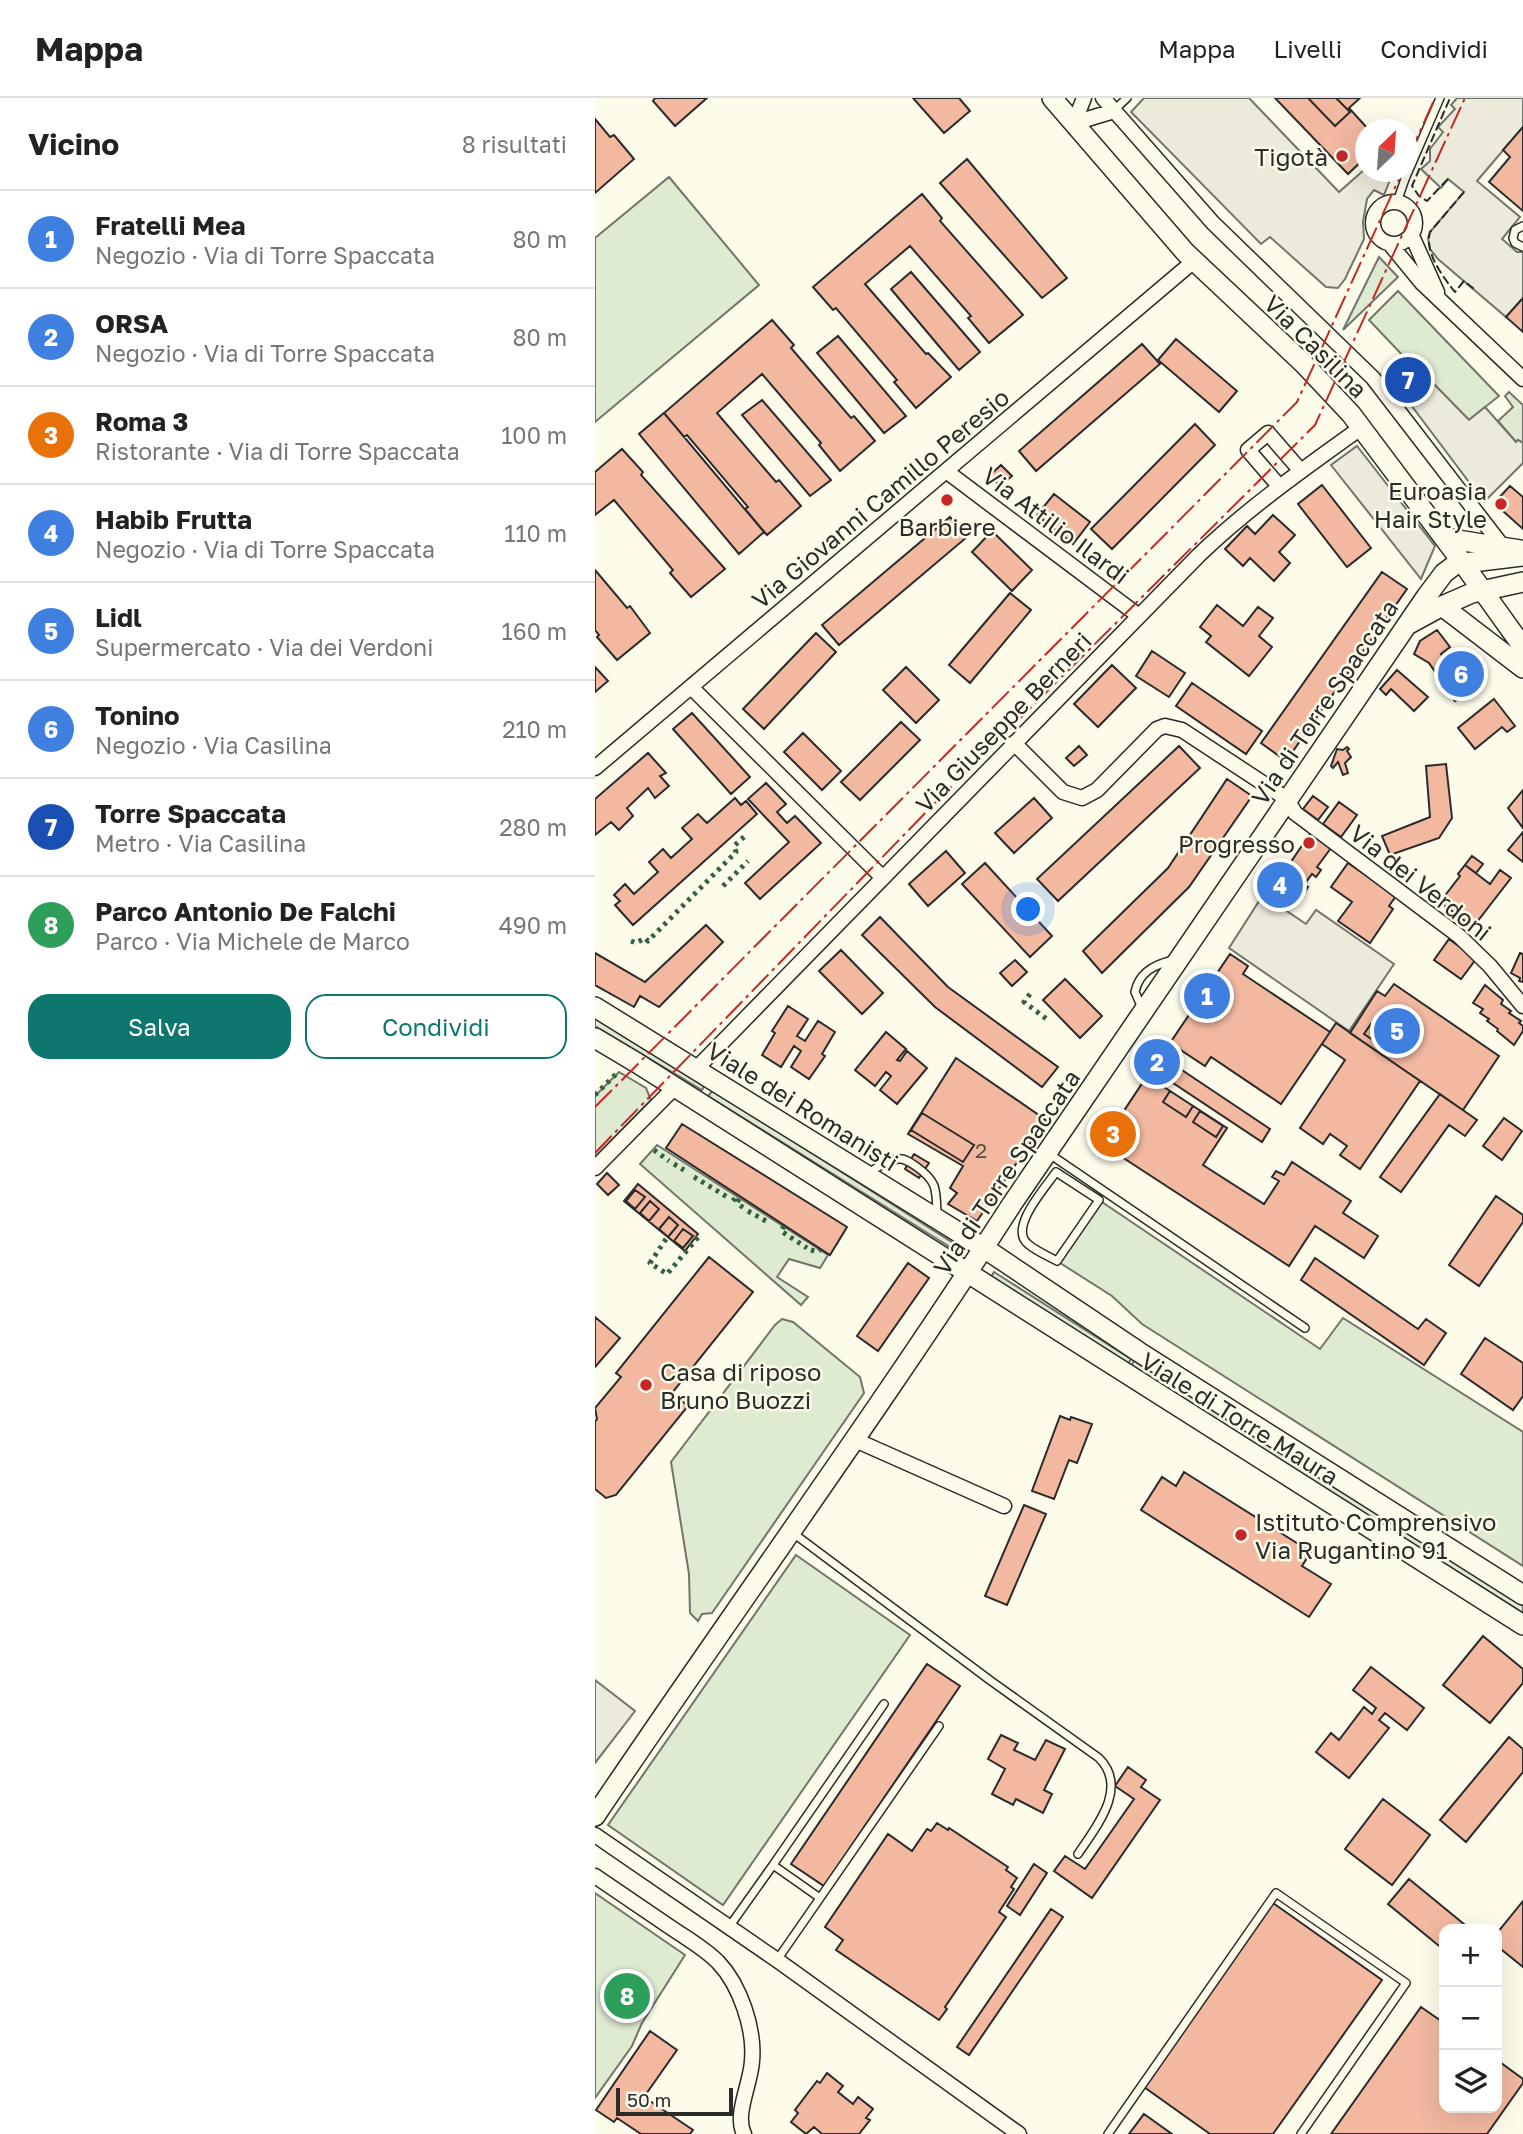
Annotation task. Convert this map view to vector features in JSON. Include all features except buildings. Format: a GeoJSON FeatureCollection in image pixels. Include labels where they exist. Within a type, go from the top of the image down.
{"type":"FeatureCollection","features":[{"type":"Feature","properties":{"kind":"street","name":"Via Casilina"},"geometry":{"type":"LineString","coordinates":[[1052,98],[1194,261],[1323,382],[1362,427],[1523,648]]}},
{"type":"Feature","properties":{"kind":"street"},"geometry":{"type":"LineString","coordinates":[[1074,123],[1084,98]]}},
{"type":"Feature","properties":{"kind":"street","name":"Via Casilina"},"geometry":{"type":"LineString","coordinates":[[1103,98],[1226,236],[1359,362],[1402,413],[1503,547]]}},
{"type":"Feature","properties":{"kind":"street"},"geometry":{"type":"LineString","coordinates":[[1074,123],[1114,111]]}},
{"type":"Feature","properties":{"kind":"street"},"geometry":{"type":"LineString","coordinates":[[1391,244],[1400,244],[1412,236],[1416,225],[1413,212],[1397,202],[1380,207],[1373,219],[1378,237],[1391,244],[1413,274],[1523,379]]}},
{"type":"Feature","properties":{"kind":"street"},"geometry":{"type":"LineString","coordinates":[[1412,236],[1441,300]]}},
{"type":"Feature","properties":{"kind":"street","name":"Via Giovanni Camillo Peresio"},"geometry":{"type":"LineString","coordinates":[[595,768],[1194,261]]}},
{"type":"Feature","properties":{"kind":"street","name":"Via Giuseppe Berneri"},"geometry":{"type":"LineString","coordinates":[[696,1069],[1226,529],[1300,470],[1362,427]]}},
{"type":"Feature","properties":{"kind":"street"},"geometry":{"type":"LineString","coordinates":[[1279,486],[1248,450],[1268,433],[1300,470]]}},
{"type":"Feature","properties":{"kind":"street","name":"Via Attilio Ilardi"},"geometry":{"type":"LineString","coordinates":[[946,471],[1139,616]]}},
{"type":"Feature","properties":{"kind":"street"},"geometry":{"type":"LineString","coordinates":[[1445,538],[1503,547],[1523,553]]}},
{"type":"Feature","properties":{"kind":"street"},"geometry":{"type":"LineString","coordinates":[[1462,562],[1523,553]]}},
{"type":"Feature","properties":{"kind":"street","name":"Via di Torre Spaccata"},"geometry":{"type":"LineString","coordinates":[[595,1816],[968,1273],[1405,627],[1444,573],[1462,562]]}},
{"type":"Feature","properties":{"kind":"street"},"geometry":{"type":"LineString","coordinates":[[1405,627],[1442,606],[1483,590],[1523,582]]}},
{"type":"Feature","properties":{"kind":"street"},"geometry":{"type":"LineString","coordinates":[[1442,606],[1523,668]]}},
{"type":"Feature","properties":{"kind":"street"},"geometry":{"type":"LineString","coordinates":[[692,688],[883,878]]}},
{"type":"Feature","properties":{"kind":"street","name":"Via dei Verdoni"},"geometry":{"type":"LineString","coordinates":[[1014,743],[1063,792],[1081,798],[1097,790],[1157,729],[1172,726],[1182,730],[1287,799],[1295,813],[1464,941],[1490,966],[1523,1006]]}},
{"type":"Feature","properties":{"kind":"street","name":"Viale dei Romanisti"},"geometry":{"type":"LineString","coordinates":[[595,1007],[984,1248]]}},
{"type":"Feature","properties":{"kind":"street"},"geometry":{"type":"LineString","coordinates":[[595,1038],[968,1273]]}},
{"type":"Feature","properties":{"kind":"street"},"geometry":{"type":"LineString","coordinates":[[595,1168],[675,1087]]}},
{"type":"Feature","properties":{"kind":"street","name":"Viale di Torre Maura"},"geometry":{"type":"LineString","coordinates":[[984,1248],[1139,1352],[1523,1595]]}},
{"type":"Feature","properties":{"kind":"street","name":"Viale di Torre Maura"},"geometry":{"type":"LineString","coordinates":[[968,1273],[1523,1625]]}},
{"type":"Feature","properties":{"kind":"street"},"geometry":{"type":"LineString","coordinates":[[853,1439],[1004,1506]]}},
{"type":"Feature","properties":{"kind":"street"},"geometry":{"type":"LineString","coordinates":[[595,1835],[777,1960],[1019,2134]]}},
{"type":"Feature","properties":{"kind":"street"},"geometry":{"type":"LineString","coordinates":[[595,1876],[708,1953],[729,1977],[745,2016],[752,2043],[750,2077],[740,2117],[744,2134]]}},
{"type":"Feature","properties":{"kind":"lane"},"geometry":{"type":"LineString","coordinates":[[1114,111],[1127,98]]}},
{"type":"Feature","properties":{"kind":"lane"},"geometry":{"type":"LineString","coordinates":[[1397,202],[1440,98]]}},
{"type":"Feature","properties":{"kind":"lane"},"geometry":{"type":"LineString","coordinates":[[1523,226],[1517,228],[1513,239],[1523,247]]}},
{"type":"Feature","properties":{"kind":"lane"},"geometry":{"type":"LineString","coordinates":[[1048,1153],[1305,1328]]}},
{"type":"Feature","properties":{"kind":"lane"},"geometry":{"type":"LineString","coordinates":[[865,1174],[890,1161],[902,1158],[908,1161],[926,1174],[935,1185],[937,1219]]}},
{"type":"Feature","properties":{"kind":"lane"},"geometry":{"type":"LineString","coordinates":[[1056,1172],[1098,1200],[1057,1261],[1025,1243],[1022,1221],[1056,1172]]}},
{"type":"Feature","properties":{"kind":"lane"},"geometry":{"type":"LineString","coordinates":[[790,1531],[1108,1766],[1111,1775],[1108,1801],[1102,1818],[1078,1854]]}},
{"type":"Feature","properties":{"kind":"lane"},"geometry":{"type":"LineString","coordinates":[[729,1927],[884,1704]]}},
{"type":"Feature","properties":{"kind":"lane"},"geometry":{"type":"LineString","coordinates":[[777,1960],[939,1726]]}},
{"type":"Feature","properties":{"kind":"lane"},"geometry":{"type":"LineString","coordinates":[[773,1866],[820,1898]]}},
{"type":"Feature","properties":{"kind":"lane"},"geometry":{"type":"LineString","coordinates":[[1108,2134],[1276,1892],[1406,1983],[1301,2134]]}},
{"type":"Feature","properties":{"kind":"green space"},"geometry":{"type":"Polygon","coordinates":[[[669,177],[759,285],[595,422],[595,238],[669,177]]]}},
{"type":"Feature","properties":{"kind":"green space"},"geometry":{"type":"Polygon","coordinates":[[[1379,257],[1398,277],[1343,330],[1379,257]]]}},
{"type":"Feature","properties":{"kind":"green space"},"geometry":{"type":"Polygon","coordinates":[[[1398,291],[1499,396],[1469,420],[1426,376],[1401,393],[1389,379],[1408,361],[1369,320],[1398,291]]]}},
{"type":"Feature","properties":{"kind":"green space"},"geometry":{"type":"Polygon","coordinates":[[[1509,392],[1523,405],[1523,443],[1518,440],[1516,442],[1498,421],[1513,407],[1505,396],[1509,392]]]}},
{"type":"Feature","properties":{"kind":"green space"},"geometry":{"type":"Polygon","coordinates":[[[595,1018],[704,1086],[702,1090],[595,1026],[595,1018]]]}},
{"type":"Feature","properties":{"kind":"green space"},"geometry":{"type":"Polygon","coordinates":[[[619,1072],[646,1088],[651,1100],[595,1157],[595,1096],[619,1072]]]}},
{"type":"Feature","properties":{"kind":"green space"},"geometry":{"type":"Polygon","coordinates":[[[713,1090],[961,1248],[958,1252],[708,1096],[713,1090]]]}},
{"type":"Feature","properties":{"kind":"green space"},"geometry":{"type":"Polygon","coordinates":[[[657,1145],[828,1255],[820,1268],[789,1259],[777,1277],[808,1297],[801,1305],[640,1164],[657,1145]]]}},
{"type":"Feature","properties":{"kind":"green space"},"geometry":{"type":"Polygon","coordinates":[[[1099,1200],[1320,1349],[1343,1318],[1523,1432],[1523,1566],[1142,1324],[1112,1296],[1057,1261],[1099,1200]]]}},
{"type":"Feature","properties":{"kind":"green space"},"geometry":{"type":"Polygon","coordinates":[[[994,1272],[1131,1359],[1128,1364],[991,1277],[994,1272]]]}},
{"type":"Feature","properties":{"kind":"green space"},"geometry":{"type":"Polygon","coordinates":[[[782,1319],[793,1322],[860,1377],[864,1393],[712,1613],[702,1614],[698,1621],[690,1613],[689,1574],[671,1462],[782,1319]]]}},
{"type":"Feature","properties":{"kind":"green space"},"geometry":{"type":"Polygon","coordinates":[[[1134,1361],[1523,1606],[1523,1613],[1131,1366],[1134,1361]]]}},
{"type":"Feature","properties":{"kind":"green space"},"geometry":{"type":"Polygon","coordinates":[[[796,1555],[910,1635],[723,1905],[608,1825],[796,1555]]]}},
{"type":"Feature","properties":{"kind":"green space"},"geometry":{"type":"Polygon","coordinates":[[[595,1893],[685,1955],[642,2023],[632,2046],[595,2098],[595,1893]]]}},
{"type":"Feature","properties":{"kind":"shaded area"},"geometry":{"type":"Polygon","coordinates":[[[1144,98],[1249,98],[1339,192],[1355,178],[1355,182],[1389,182],[1384,195],[1374,190],[1367,199],[1363,222],[1364,239],[1338,288],[1326,287],[1270,237],[1261,244],[1131,112],[1144,98]]]}},
{"type":"Feature","properties":{"kind":"shaded area"},"geometry":{"type":"Polygon","coordinates":[[[1457,98],[1523,98],[1523,127],[1477,181],[1520,217],[1502,239],[1517,252],[1523,252],[1523,298],[1506,317],[1438,259],[1430,249],[1430,232],[1464,192],[1448,179],[1441,188],[1421,169],[1430,161],[1430,149],[1443,132],[1438,127],[1455,109],[1451,105],[1457,98]]]}},
{"type":"Feature","properties":{"kind":"shaded area"},"geometry":{"type":"Polygon","coordinates":[[[1426,376],[1469,420],[1485,407],[1516,442],[1518,440],[1523,443],[1523,463],[1484,502],[1402,393],[1426,376]]]}},
{"type":"Feature","properties":{"kind":"shaded area"},"geometry":{"type":"Polygon","coordinates":[[[1357,446],[1435,546],[1421,579],[1331,465],[1357,446]]]}},
{"type":"Feature","properties":{"kind":"shaded area"},"geometry":{"type":"Polygon","coordinates":[[[1263,895],[1306,924],[1316,910],[1394,964],[1349,1031],[1229,948],[1263,895]]]}},
{"type":"Feature","properties":{"kind":"shaded area"},"geometry":{"type":"Polygon","coordinates":[[[595,1680],[635,1711],[595,1763],[595,1680]]]}},
{"type":"Feature","properties":{"kind":"hedge"},"geometry":{"type":"LineString","coordinates":[[631,941],[636,943],[645,938],[648,941],[736,852],[734,846],[745,836]]}},
{"type":"Feature","properties":{"kind":"hedge"},"geometry":{"type":"LineString","coordinates":[[723,886],[748,861]]}},
{"type":"Feature","properties":{"kind":"hedge"},"geometry":{"type":"LineString","coordinates":[[1030,994],[1024,1002],[1048,1020]]}},
{"type":"Feature","properties":{"kind":"hedge"},"geometry":{"type":"LineString","coordinates":[[595,1095],[616,1074]]}},
{"type":"Feature","properties":{"kind":"hedge"},"geometry":{"type":"LineString","coordinates":[[654,1150],[669,1161]]}},
{"type":"Feature","properties":{"kind":"hedge"},"geometry":{"type":"LineString","coordinates":[[674,1164],[684,1170]]}},
{"type":"Feature","properties":{"kind":"hedge"},"geometry":{"type":"LineString","coordinates":[[694,1177],[729,1198]]}},
{"type":"Feature","properties":{"kind":"hedge"},"geometry":{"type":"LineString","coordinates":[[733,1201],[736,1197]]}},
{"type":"Feature","properties":{"kind":"hedge"},"geometry":{"type":"LineString","coordinates":[[739,1199],[737,1203],[745,1209]]}},
{"type":"Feature","properties":{"kind":"hedge"},"geometry":{"type":"LineString","coordinates":[[748,1211],[766,1221]]}},
{"type":"Feature","properties":{"kind":"hedge"},"geometry":{"type":"LineString","coordinates":[[784,1226],[781,1231],[807,1248]]}},
{"type":"Feature","properties":{"kind":"hedge"},"geometry":{"type":"LineString","coordinates":[[666,1239],[650,1263],[667,1274],[700,1235]]}},
{"type":"Feature","properties":{"kind":"hedge"},"geometry":{"type":"LineString","coordinates":[[811,1250],[820,1250]]}},
{"type":"Feature","properties":{"kind":"fence"},"geometry":{"type":"LineString","coordinates":[[1448,179],[1427,201],[1419,196],[1412,186],[1450,98]]}},
{"type":"Feature","properties":{"kind":"fence"},"geometry":{"type":"LineString","coordinates":[[1464,192],[1430,232],[1429,240],[1432,256],[1455,292],[1464,281],[1474,289]]}},
{"type":"Feature","properties":{"kind":"power"},"geometry":{"type":"LineString","coordinates":[[1418,136],[1435,98]]}},
{"type":"Feature","properties":{"kind":"power"},"geometry":{"type":"LineString","coordinates":[[595,1153],[932,806],[1315,425],[1465,98]]}},
{"type":"Feature","properties":{"kind":"power"},"geometry":{"type":"LineString","coordinates":[[595,1107],[1297,402],[1397,182]]}},
{"type":"Feature","properties":{"kind":"place","name":"Tigotà"},"geometry":{"type":"Point","coordinates":[1342,156]}},
{"type":"Feature","properties":{"kind":"place","name":"Torre Spaccata"},"geometry":{"type":"Point","coordinates":[1408,380]}},
{"type":"Feature","properties":{"kind":"place","name":"Barbiere"},"geometry":{"type":"Point","coordinates":[947,500]}},
{"type":"Feature","properties":{"kind":"place","name":"Euroasia Hair Style"},"geometry":{"type":"Point","coordinates":[1501,504]}},
{"type":"Feature","properties":{"kind":"place","name":"Tonino"},"geometry":{"type":"Point","coordinates":[1461,674]}},
{"type":"Feature","properties":{"kind":"place","name":"Progresso"},"geometry":{"type":"Point","coordinates":[1309,843]}},
{"type":"Feature","properties":{"kind":"place","name":"Habib Frutta"},"geometry":{"type":"Point","coordinates":[1280,885]}},
{"type":"Feature","properties":{"kind":"place","name":"Fratelli Mea"},"geometry":{"type":"Point","coordinates":[1207,996]}},
{"type":"Feature","properties":{"kind":"place","name":"Lidl"},"geometry":{"type":"Point","coordinates":[1397,1031]}},
{"type":"Feature","properties":{"kind":"place","name":"ORSA"},"geometry":{"type":"Point","coordinates":[1157,1062]}},
{"type":"Feature","properties":{"kind":"place","name":"Roma 3"},"geometry":{"type":"Point","coordinates":[1113,1134]}},
{"type":"Feature","properties":{"kind":"place","name":"Casa di riposo Bruno Buozzi"},"geometry":{"type":"Point","coordinates":[646,1385]}},
{"type":"Feature","properties":{"kind":"place","name":"Istituto Comprensivo Via Rugantino 91"},"geometry":{"type":"Point","coordinates":[1241,1535]}},
{"type":"Feature","properties":{"kind":"place","name":"Parco Antonio De Falchi"},"geometry":{"type":"Point","coordinates":[627,1996]}}]}
